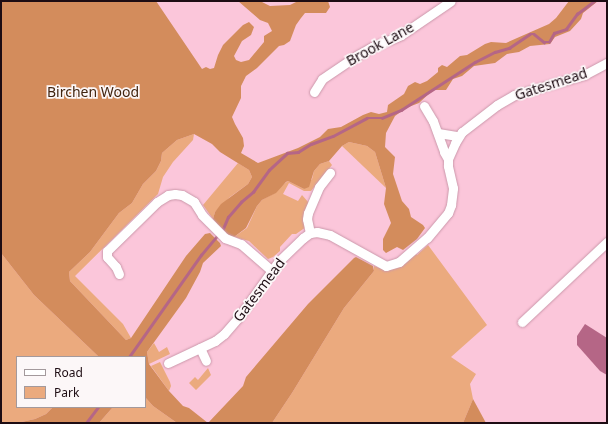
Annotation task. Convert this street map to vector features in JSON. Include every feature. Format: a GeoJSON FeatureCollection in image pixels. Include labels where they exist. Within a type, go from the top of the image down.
{"type":"FeatureCollection","features":[{"type":"Feature","properties":{"kind":"street","name":"Brook Lane"},"geometry":{"type":"LineString","coordinates":[[314,92],[322,79],[353,58],[372,47],[401,35],[451,1]]}},
{"type":"Feature","properties":{"kind":"street","name":"Gatesmead"},"geometry":{"type":"LineString","coordinates":[[448,159],[458,136],[497,105],[510,97],[584,75],[607,63]]}},
{"type":"Feature","properties":{"kind":"street"},"geometry":{"type":"LineString","coordinates":[[330,173],[318,187],[308,213],[307,219],[310,233],[317,232],[330,235],[386,266],[399,262],[427,238],[448,213],[453,188],[448,159],[444,152],[438,133],[424,106]]}},
{"type":"Feature","properties":{"kind":"street"},"geometry":{"type":"LineString","coordinates":[[438,133],[458,136]]}},
{"type":"Feature","properties":{"kind":"street"},"geometry":{"type":"LineString","coordinates":[[119,274],[116,266],[107,257],[107,251],[157,202],[168,195],[182,195],[194,202],[202,215],[225,238],[241,244],[271,270]]}},
{"type":"Feature","properties":{"kind":"street","name":"Gatesmead"},"geometry":{"type":"LineString","coordinates":[[168,363],[215,341],[232,326],[271,270],[310,233]]}},
{"type":"Feature","properties":{"kind":"street"},"geometry":{"type":"LineString","coordinates":[[522,322],[607,242]]}},
{"type":"Feature","properties":{"kind":"street"},"geometry":{"type":"LineString","coordinates":[[200,348],[206,361]]}},
{"type":"Feature","properties":{"kind":"green space","name":"Birchen Wood"},"geometry":{"type":"Polygon","coordinates":[[[1,1],[156,1],[202,69],[206,67],[210,69],[214,68],[223,45],[243,25],[249,22],[254,27],[251,35],[242,41],[234,56],[236,60],[241,62],[249,60],[264,42],[264,36],[272,31],[268,23],[260,20],[238,1],[260,1],[270,6],[290,5],[298,1],[328,1],[330,7],[326,13],[305,13],[296,25],[290,41],[279,46],[257,68],[246,76],[241,86],[241,98],[232,117],[243,138],[244,146],[241,153],[258,163],[298,148],[320,137],[328,129],[341,127],[363,115],[371,112],[379,114],[387,112],[388,105],[404,94],[408,86],[415,82],[420,84],[427,81],[438,72],[438,68],[442,65],[447,67],[460,56],[467,55],[485,44],[491,42],[506,43],[549,24],[556,18],[569,1],[598,1],[583,13],[581,19],[570,31],[555,37],[550,44],[530,46],[519,52],[507,54],[495,63],[474,66],[462,76],[453,79],[446,90],[433,90],[419,103],[406,108],[395,116],[386,133],[385,147],[395,157],[393,174],[402,201],[409,209],[411,217],[425,228],[417,239],[403,250],[397,247],[386,253],[383,250],[383,239],[391,223],[384,204],[386,188],[375,152],[367,146],[349,142],[342,146],[329,161],[320,164],[314,171],[309,187],[304,189],[288,181],[286,182],[276,193],[262,200],[257,206],[246,228],[234,237],[224,233],[213,219],[215,212],[221,204],[248,184],[252,177],[249,170],[220,152],[212,144],[194,134],[177,140],[162,153],[161,161],[156,171],[143,184],[132,203],[119,213],[90,252],[69,272],[70,281],[126,340],[131,338],[186,256],[205,234],[210,233],[220,243],[221,246],[203,263],[200,272],[186,298],[147,352],[149,364],[169,391],[183,406],[189,408],[208,423],[177,423],[153,406],[146,398],[146,356],[98,356],[34,295],[1,253],[1,1]]]}},
{"type":"Feature","properties":{"kind":"green space"},"geometry":{"type":"Polygon","coordinates":[[[194,134],[193,140],[173,162],[163,177],[158,194],[75,276],[123,324],[131,338],[126,340],[70,281],[69,272],[90,252],[119,213],[132,203],[143,184],[156,171],[161,161],[162,153],[177,140],[194,134]]]}},
{"type":"Feature","properties":{"kind":"green space"},"geometry":{"type":"Polygon","coordinates":[[[349,142],[367,146],[375,152],[386,188],[342,146],[349,142]]]}},
{"type":"Feature","properties":{"kind":"green space"},"geometry":{"type":"Polygon","coordinates":[[[329,161],[332,165],[311,191],[304,191],[289,183],[283,194],[298,201],[302,195],[309,203],[306,227],[296,234],[292,234],[280,247],[280,251],[273,257],[268,259],[249,241],[234,237],[247,228],[257,206],[262,200],[275,193],[288,181],[304,189],[312,179],[314,171],[320,164],[329,161]]]}},
{"type":"Feature","properties":{"kind":"green space"},"geometry":{"type":"Polygon","coordinates":[[[238,163],[249,170],[252,177],[248,184],[230,197],[215,212],[213,219],[203,205],[238,163]]]}},
{"type":"Feature","properties":{"kind":"green space"},"geometry":{"type":"Polygon","coordinates":[[[428,245],[487,325],[451,357],[476,374],[470,384],[473,399],[463,423],[272,423],[344,308],[374,271],[374,266],[385,270],[394,269],[416,254],[417,255],[428,245]]]}},
{"type":"Feature","properties":{"kind":"green space"},"geometry":{"type":"Polygon","coordinates":[[[1,253],[34,295],[98,356],[16,356],[16,408],[52,408],[46,414],[35,419],[17,423],[1,423],[1,253]]]}},
{"type":"Feature","properties":{"kind":"green space"},"geometry":{"type":"Polygon","coordinates":[[[356,257],[373,266],[374,271],[344,308],[272,423],[208,423],[243,386],[246,377],[308,304],[354,258],[356,257]]]}},
{"type":"Feature","properties":{"kind":"green space"},"geometry":{"type":"Polygon","coordinates":[[[154,343],[159,352],[167,347],[170,354],[149,364],[147,352],[154,343]]]}},
{"type":"Feature","properties":{"kind":"green space"},"geometry":{"type":"Polygon","coordinates":[[[160,362],[170,382],[171,386],[169,391],[151,366],[160,362]]]}},
{"type":"Feature","properties":{"kind":"green space"},"geometry":{"type":"Polygon","coordinates":[[[208,368],[211,375],[196,390],[189,383],[195,377],[198,380],[208,368]]]}},
{"type":"Feature","properties":{"kind":"green space"},"geometry":{"type":"Polygon","coordinates":[[[146,398],[153,406],[177,423],[99,423],[112,408],[146,408],[146,398]]]}},
{"type":"Feature","properties":{"kind":"green space"},"geometry":{"type":"Polygon","coordinates":[[[473,399],[486,423],[463,423],[473,399]]]}},
{"type":"Feature","properties":{"kind":"green space"},"geometry":{"type":"Polygon","coordinates":[[[52,408],[112,408],[99,423],[17,423],[35,419],[46,414],[52,408]]]}},
{"type":"Feature","properties":{"kind":"shaded area"},"geometry":{"type":"Polygon","coordinates":[[[585,324],[607,338],[607,375],[600,371],[577,345],[577,336],[585,324]]]}},
{"type":"Feature","properties":{"kind":"waterway"},"geometry":{"type":"LineString","coordinates":[[222,231],[228,217],[241,202],[253,192],[269,170],[287,153],[298,152],[311,144],[333,136],[367,118],[382,118],[401,110],[475,62],[495,52],[509,48],[530,34],[534,34],[544,42],[549,42],[554,33],[566,29],[577,14],[594,1]]}},
{"type":"Feature","properties":{"kind":"waterway"},"geometry":{"type":"LineString","coordinates":[[130,356],[201,255],[218,235]]}},
{"type":"Feature","properties":{"kind":"waterway"},"geometry":{"type":"LineString","coordinates":[[86,423],[97,408]]}}]}
